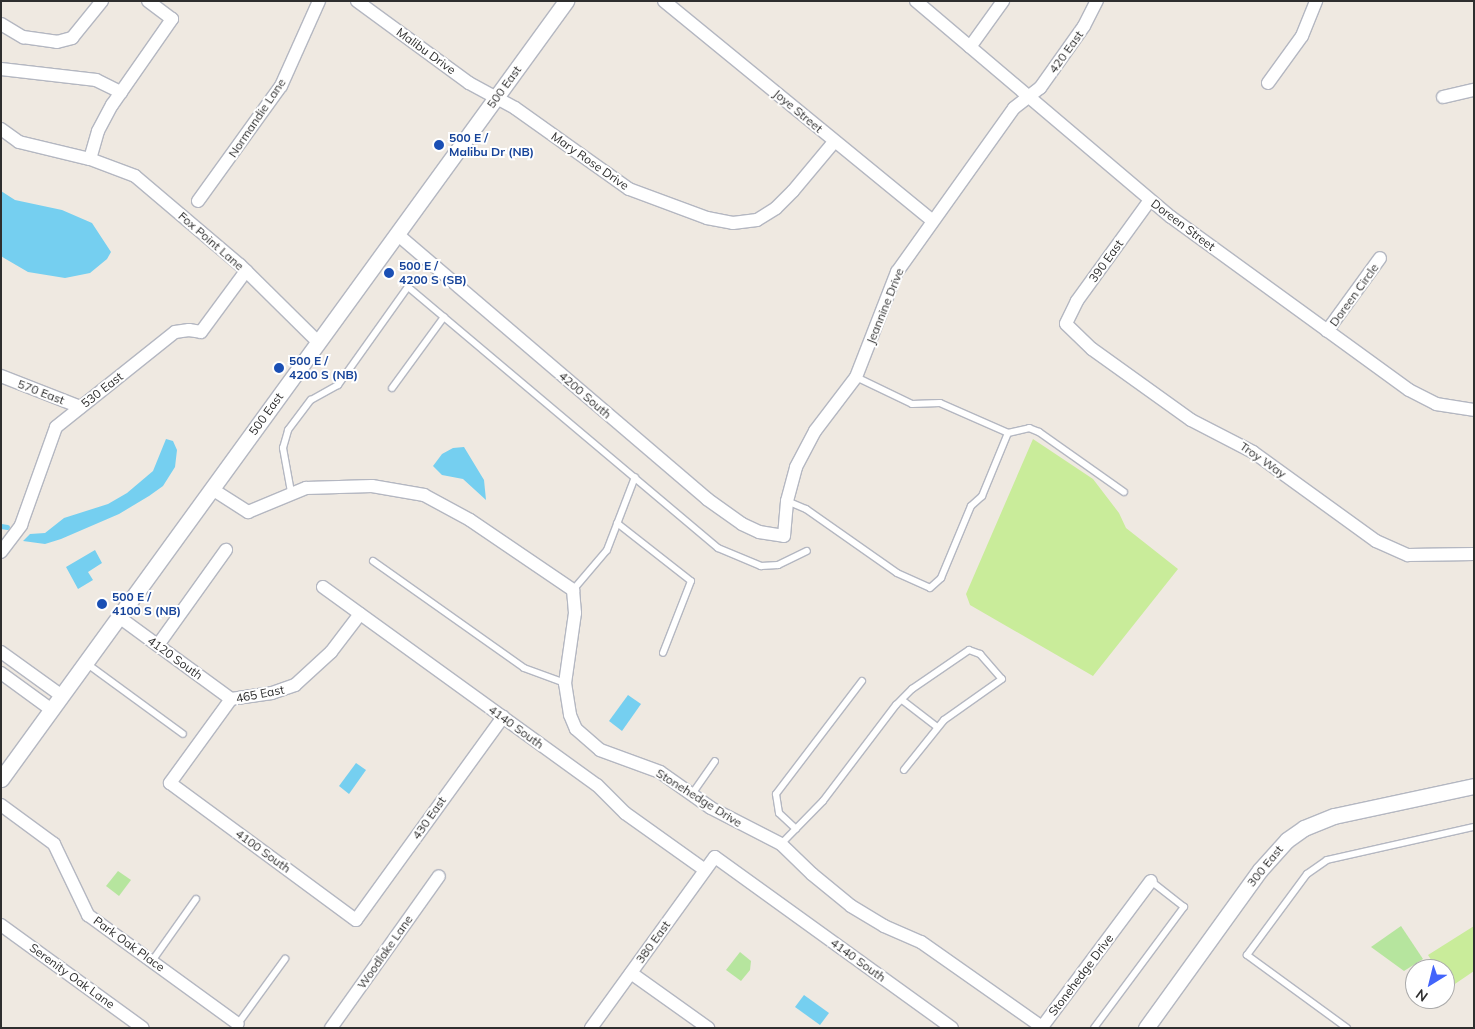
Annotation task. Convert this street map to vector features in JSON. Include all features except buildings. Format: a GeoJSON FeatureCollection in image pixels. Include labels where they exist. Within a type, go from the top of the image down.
{"type":"FeatureCollection","features":[{"type":"Feature","properties":{"kind":"street"},"geometry":{"type":"LineString","coordinates":[[1,24],[23,37],[58,42],[72,38],[102,1]]}},
{"type":"Feature","properties":{"kind":"street"},"geometry":{"type":"LineString","coordinates":[[90,159],[98,131],[121,92],[172,19],[148,1]]}},
{"type":"Feature","properties":{"kind":"street","name":"Normandie Lane"},"geometry":{"type":"LineString","coordinates":[[198,201],[281,86],[319,1]]}},
{"type":"Feature","properties":{"kind":"street","name":"Malibu Drive"},"geometry":{"type":"LineString","coordinates":[[357,1],[469,83],[496,97]]}},
{"type":"Feature","properties":{"kind":"street","name":"500 East"},"geometry":{"type":"LineString","coordinates":[[1,779],[566,1]]}},
{"type":"Feature","properties":{"kind":"street","name":"Joye Street"},"geometry":{"type":"LineString","coordinates":[[664,1],[834,142],[932,220]]}},
{"type":"Feature","properties":{"kind":"street","name":"Doreen Street"},"geometry":{"type":"LineString","coordinates":[[916,1],[1150,200],[1327,331],[1409,390],[1436,404],[1474,410]]}},
{"type":"Feature","properties":{"kind":"street"},"geometry":{"type":"LineString","coordinates":[[970,47],[1003,1]]}},
{"type":"Feature","properties":{"kind":"street","name":"420 East"},"geometry":{"type":"LineString","coordinates":[[1028,97],[1045,80],[1084,26],[1097,1]]}},
{"type":"Feature","properties":{"kind":"street"},"geometry":{"type":"LineString","coordinates":[[1268,83],[1302,36],[1316,1]]}},
{"type":"Feature","properties":{"kind":"street"},"geometry":{"type":"LineString","coordinates":[[1,69],[96,80],[121,92]]}},
{"type":"Feature","properties":{"kind":"street"},"geometry":{"type":"LineString","coordinates":[[1443,97],[1474,90]]}},
{"type":"Feature","properties":{"kind":"street","name":"Mary Rose Drive"},"geometry":{"type":"LineString","coordinates":[[496,97],[629,189],[707,218],[733,223],[756,220],[776,208],[834,142]]}},
{"type":"Feature","properties":{"kind":"street","name":"Jeannine Drive"},"geometry":{"type":"LineString","coordinates":[[784,536],[787,501],[805,447],[856,377],[897,272],[932,220],[1014,108],[1028,97]]}},
{"type":"Feature","properties":{"kind":"street","name":"Fox Point Lane"},"geometry":{"type":"LineString","coordinates":[[1,129],[19,142],[90,159],[135,176],[246,271],[318,342]]}},
{"type":"Feature","properties":{"kind":"street","name":"390 East"},"geometry":{"type":"LineString","coordinates":[[1066,324],[1077,301],[1150,200]]}},
{"type":"Feature","properties":{"kind":"street","name":"4200 South"},"geometry":{"type":"LineString","coordinates":[[396,234],[707,499],[742,524],[759,532],[784,536]]}},
{"type":"Feature","properties":{"kind":"street","name":"Doreen Circle"},"geometry":{"type":"LineString","coordinates":[[1327,331],[1380,258]]}},
{"type":"Feature","properties":{"kind":"street","name":"530 East"},"geometry":{"type":"LineString","coordinates":[[1,552],[21,525],[56,427],[175,332],[189,330],[201,332],[246,271]]}},
{"type":"Feature","properties":{"kind":"street","name":"Troy Way"},"geometry":{"type":"LineString","coordinates":[[1066,324],[1092,349],[1190,420],[1242,444],[1376,542],[1408,555],[1474,554]]}},
{"type":"Feature","properties":{"kind":"street","name":"570 East"},"geometry":{"type":"LineString","coordinates":[[1,376],[80,407]]}},
{"type":"Feature","properties":{"kind":"street"},"geometry":{"type":"LineString","coordinates":[[212,489],[248,512],[291,492],[343,484],[372,486],[424,495],[470,520],[574,590]]}},
{"type":"Feature","properties":{"kind":"street"},"geometry":{"type":"LineString","coordinates":[[158,645],[226,550]]}},
{"type":"Feature","properties":{"kind":"street","name":"4140 South"},"geometry":{"type":"LineString","coordinates":[[323,588],[596,785],[625,812],[706,870]]}},
{"type":"Feature","properties":{"kind":"street","name":"Stonehedge Drive"},"geometry":{"type":"LineString","coordinates":[[574,590],[575,613],[565,682],[570,715],[576,729],[600,750],[660,772],[711,808],[781,844],[843,900],[884,926],[922,942],[1042,1028],[1151,881]]}},
{"type":"Feature","properties":{"kind":"street","name":"465 East"},"geometry":{"type":"LineString","coordinates":[[170,783],[231,699],[272,693],[295,685],[331,652],[360,614]]}},
{"type":"Feature","properties":{"kind":"street","name":"4120 South"},"geometry":{"type":"LineString","coordinates":[[119,617],[231,699]]}},
{"type":"Feature","properties":{"kind":"street"},"geometry":{"type":"LineString","coordinates":[[1,652],[62,696]]}},
{"type":"Feature","properties":{"kind":"street"},"geometry":{"type":"LineString","coordinates":[[1,673],[52,710]]}},
{"type":"Feature","properties":{"kind":"street","name":"430 East"},"geometry":{"type":"LineString","coordinates":[[356,920],[503,717]]}},
{"type":"Feature","properties":{"kind":"street","name":"4100 South"},"geometry":{"type":"LineString","coordinates":[[170,783],[356,920]]}},
{"type":"Feature","properties":{"kind":"street","name":"300 East"},"geometry":{"type":"LineString","coordinates":[[1146,1028],[1260,870],[1287,840],[1334,816],[1474,786]]}},
{"type":"Feature","properties":{"kind":"street","name":"Park Oak Place"},"geometry":{"type":"LineString","coordinates":[[1,805],[54,844],[88,915],[152,961],[236,1026]]}},
{"type":"Feature","properties":{"kind":"street","name":"4140 South"},"geometry":{"type":"LineString","coordinates":[[715,857],[952,1028]]}},
{"type":"Feature","properties":{"kind":"street","name":"380 East"},"geometry":{"type":"LineString","coordinates":[[591,1028],[715,857]]}},
{"type":"Feature","properties":{"kind":"street","name":"Woodlake Lane"},"geometry":{"type":"LineString","coordinates":[[330,1028],[438,876]]}},
{"type":"Feature","properties":{"kind":"street","name":"Serenity Oak Lane"},"geometry":{"type":"LineString","coordinates":[[1,924],[143,1028]]}},
{"type":"Feature","properties":{"kind":"street"},"geometry":{"type":"LineString","coordinates":[[631,973],[708,1028]]}},
{"type":"Feature","properties":{"kind":"lane"},"geometry":{"type":"LineString","coordinates":[[291,492],[283,448],[288,430],[311,400],[338,385],[408,286],[718,548],[761,566],[778,565],[807,551]]}},
{"type":"Feature","properties":{"kind":"lane"},"geometry":{"type":"LineString","coordinates":[[392,388],[444,316]]}},
{"type":"Feature","properties":{"kind":"lane"},"geometry":{"type":"LineString","coordinates":[[856,377],[912,404],[940,403],[1008,433],[1029,428],[1039,432],[1124,492]]}},
{"type":"Feature","properties":{"kind":"lane"},"geometry":{"type":"LineString","coordinates":[[787,501],[806,509],[897,573],[930,588],[941,578],[971,506],[982,496],[1008,433]]}},
{"type":"Feature","properties":{"kind":"lane"},"geometry":{"type":"LineString","coordinates":[[574,590],[600,560],[635,477]]}},
{"type":"Feature","properties":{"kind":"lane"},"geometry":{"type":"LineString","coordinates":[[617,523],[691,581],[663,653]]}},
{"type":"Feature","properties":{"kind":"lane"},"geometry":{"type":"LineString","coordinates":[[373,561],[524,668],[565,682]]}},
{"type":"Feature","properties":{"kind":"lane"},"geometry":{"type":"LineString","coordinates":[[781,844],[823,801],[902,700],[969,650],[980,654],[1002,680],[938,727],[904,770]]}},
{"type":"Feature","properties":{"kind":"lane"},"geometry":{"type":"LineString","coordinates":[[86,663],[183,734]]}},
{"type":"Feature","properties":{"kind":"lane"},"geometry":{"type":"LineString","coordinates":[[796,829],[779,812],[776,794],[862,681]]}},
{"type":"Feature","properties":{"kind":"lane"},"geometry":{"type":"LineString","coordinates":[[902,700],[938,727]]}},
{"type":"Feature","properties":{"kind":"lane"},"geometry":{"type":"LineString","coordinates":[[692,794],[714,761]]}},
{"type":"Feature","properties":{"kind":"lane"},"geometry":{"type":"LineString","coordinates":[[1347,1028],[1247,955],[1307,874],[1327,860],[1474,827]]}},
{"type":"Feature","properties":{"kind":"lane"},"geometry":{"type":"LineString","coordinates":[[1094,1028],[1184,906],[1151,881]]}},
{"type":"Feature","properties":{"kind":"lane"},"geometry":{"type":"LineString","coordinates":[[152,961],[196,899]]}},
{"type":"Feature","properties":{"kind":"lane"},"geometry":{"type":"LineString","coordinates":[[236,1026],[285,959]]}},
{"type":"Feature","properties":{"kind":"green space"},"geometry":{"type":"Polygon","coordinates":[[[1033,439],[1093,479],[1119,513],[1126,528],[1178,569],[1093,676],[970,605],[966,594],[1033,439]]]}},
{"type":"Feature","properties":{"kind":"green space"},"geometry":{"type":"Polygon","coordinates":[[[118,871],[131,880],[119,896],[106,886],[118,871]]]}},
{"type":"Feature","properties":{"kind":"green space"},"geometry":{"type":"Polygon","coordinates":[[[1401,926],[1423,959],[1405,959],[1404,971],[1371,947],[1401,926]]]}},
{"type":"Feature","properties":{"kind":"green space"},"geometry":{"type":"Polygon","coordinates":[[[1474,926],[1474,971],[1455,984],[1455,959],[1431,959],[1428,955],[1474,926]]]}},
{"type":"Feature","properties":{"kind":"green space"},"geometry":{"type":"Polygon","coordinates":[[[740,952],[751,961],[750,970],[741,981],[726,970],[740,952]]]}},
{"type":"Feature","properties":{"kind":"water"},"geometry":{"type":"Polygon","coordinates":[[[1,191],[15,200],[62,210],[92,223],[111,252],[107,259],[90,273],[65,278],[28,272],[4,258],[1,256],[1,191]]]}},
{"type":"Feature","properties":{"kind":"water"},"geometry":{"type":"Polygon","coordinates":[[[166,439],[173,441],[177,450],[175,467],[163,486],[149,496],[119,514],[61,539],[45,544],[23,541],[30,534],[45,533],[64,518],[108,504],[127,493],[153,471],[166,439]]]}},
{"type":"Feature","properties":{"kind":"water"},"geometry":{"type":"Polygon","coordinates":[[[464,447],[484,480],[486,500],[463,479],[442,475],[433,466],[442,454],[453,448],[464,447]]]}},
{"type":"Feature","properties":{"kind":"water"},"geometry":{"type":"Polygon","coordinates":[[[95,550],[102,563],[88,572],[93,580],[78,589],[66,567],[95,550]]]}},
{"type":"Feature","properties":{"kind":"water"},"geometry":{"type":"Polygon","coordinates":[[[628,695],[641,704],[622,731],[609,721],[628,695]]]}},
{"type":"Feature","properties":{"kind":"water"},"geometry":{"type":"Polygon","coordinates":[[[356,763],[366,770],[349,794],[339,786],[356,763]]]}},
{"type":"Feature","properties":{"kind":"water"},"geometry":{"type":"Polygon","coordinates":[[[804,995],[829,1013],[820,1025],[795,1007],[804,995]]]}},
{"type":"Feature","properties":{"kind":"waterway"},"geometry":{"type":"LineString","coordinates":[[1,526],[7,527]]}},
{"type":"Feature","properties":{"kind":"place","name":"500 E / Malibu Dr (NB)"},"geometry":{"type":"Point","coordinates":[439,145]}},
{"type":"Feature","properties":{"kind":"place","name":"500 E / 4200 S (SB)"},"geometry":{"type":"Point","coordinates":[389,273]}},
{"type":"Feature","properties":{"kind":"place","name":"500 E / 4200 S (NB)"},"geometry":{"type":"Point","coordinates":[279,368]}},
{"type":"Feature","properties":{"kind":"place","name":"500 E / 4100 S (NB)"},"geometry":{"type":"Point","coordinates":[102,604]}}]}
